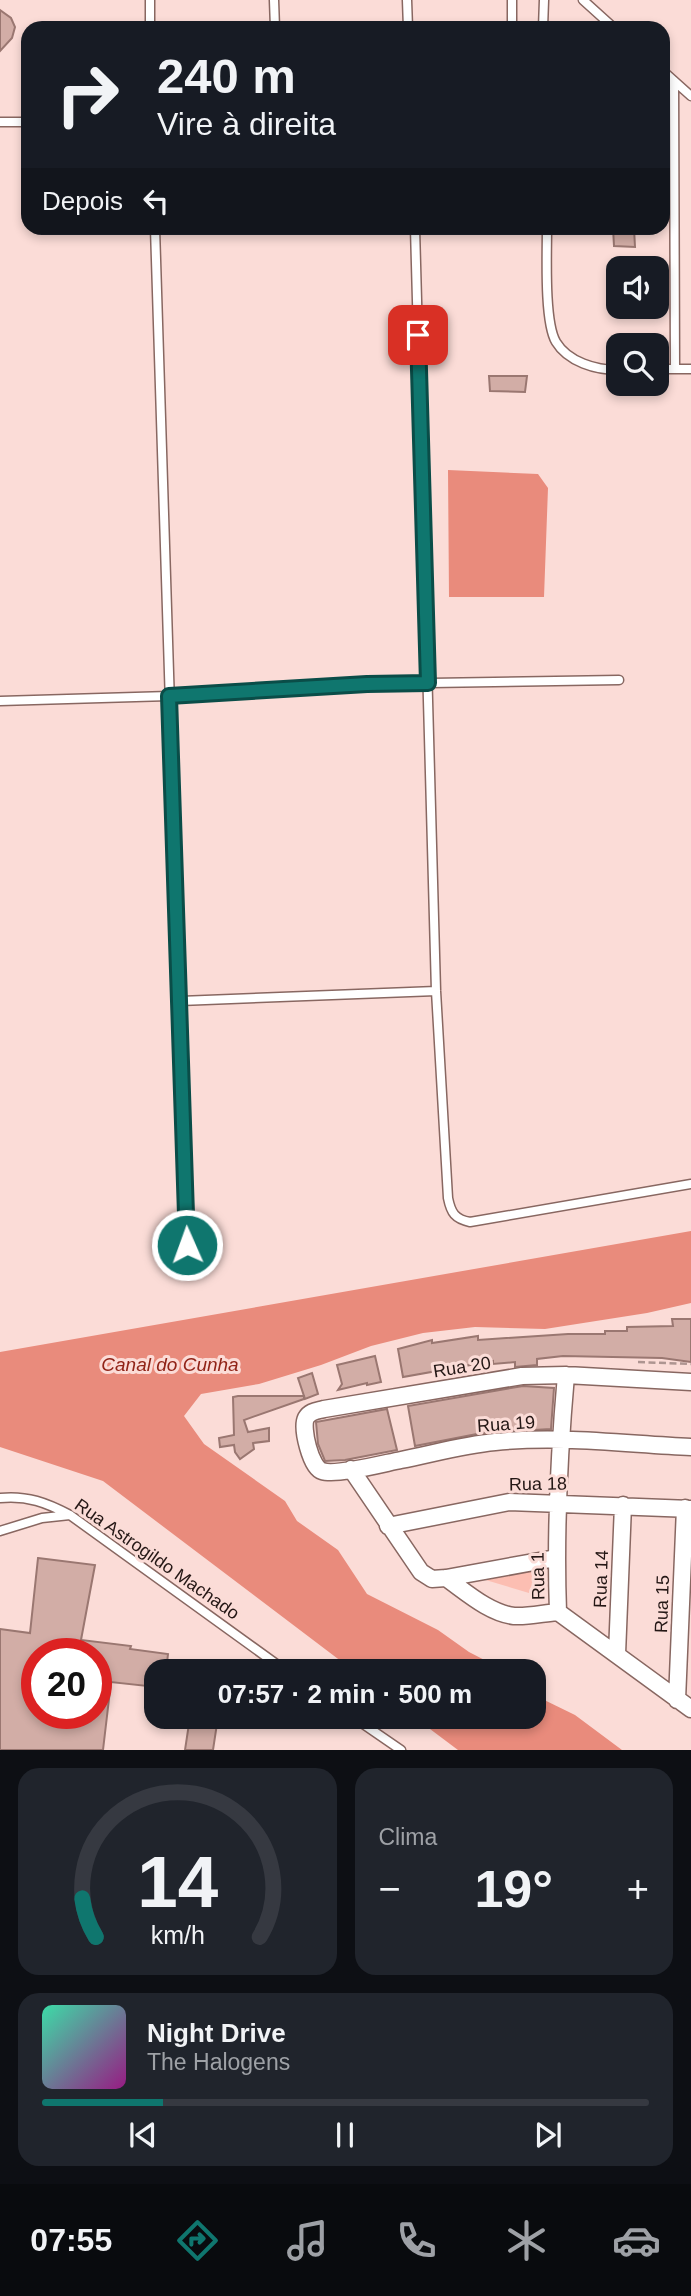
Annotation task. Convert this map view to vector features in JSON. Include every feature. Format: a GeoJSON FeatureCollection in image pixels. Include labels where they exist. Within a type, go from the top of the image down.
{"type":"FeatureCollection","features":[{"type":"Feature","properties":{"kind":"street","name":"Rua 20"},"geometry":{"type":"LineString","coordinates":[[326,1472],[313,1463],[306,1437],[304,1423],[313,1411],[522,1376],[566,1375],[691,1382]]}},
{"type":"Feature","properties":{"kind":"street","name":"Rua 1"},"geometry":{"type":"LineString","coordinates":[[566,1375],[560,1441],[556,1558],[558,1612],[684,1705]]}},
{"type":"Feature","properties":{"kind":"street","name":"Rua 19"},"geometry":{"type":"LineString","coordinates":[[326,1472],[494,1442],[560,1441],[691,1447]]}},
{"type":"Feature","properties":{"kind":"street"},"geometry":{"type":"LineString","coordinates":[[351,1469],[424,1576],[432,1579],[446,1578],[556,1558]]}},
{"type":"Feature","properties":{"kind":"street","name":"Rua 18"},"geometry":{"type":"LineString","coordinates":[[388,1526],[509,1502],[688,1508]]}},
{"type":"Feature","properties":{"kind":"street","name":"Rua 14"},"geometry":{"type":"LineString","coordinates":[[617,1654],[623,1505]]}},
{"type":"Feature","properties":{"kind":"street","name":"Rua 15"},"geometry":{"type":"LineString","coordinates":[[684,1705],[688,1508]]}},
{"type":"Feature","properties":{"kind":"street"},"geometry":{"type":"LineString","coordinates":[[446,1578],[487,1606],[503,1613],[514,1616],[558,1612]]}},
{"type":"Feature","properties":{"kind":"lane"},"geometry":{"type":"LineString","coordinates":[[150,0],[150,21]]}},
{"type":"Feature","properties":{"kind":"lane"},"geometry":{"type":"LineString","coordinates":[[274,0],[275,21]]}},
{"type":"Feature","properties":{"kind":"lane"},"geometry":{"type":"LineString","coordinates":[[407,0],[408,21]]}},
{"type":"Feature","properties":{"kind":"lane"},"geometry":{"type":"LineString","coordinates":[[512,0],[512,21]]}},
{"type":"Feature","properties":{"kind":"lane"},"geometry":{"type":"LineString","coordinates":[[543,21],[544,0]]}},
{"type":"Feature","properties":{"kind":"lane"},"geometry":{"type":"LineString","coordinates":[[583,0],[606,21]]}},
{"type":"Feature","properties":{"kind":"lane"},"geometry":{"type":"LineString","coordinates":[[670,77],[691,96]]}},
{"type":"Feature","properties":{"kind":"lane"},"geometry":{"type":"LineString","coordinates":[[674,81],[675,369]]}},
{"type":"Feature","properties":{"kind":"lane"},"geometry":{"type":"LineString","coordinates":[[0,122],[21,122]]}},
{"type":"Feature","properties":{"kind":"lane"},"geometry":{"type":"LineString","coordinates":[[155,235],[187,1245]]}},
{"type":"Feature","properties":{"kind":"lane"},"geometry":{"type":"LineString","coordinates":[[415,235],[436,991],[451,1212],[458,1220],[470,1222],[691,1184]]}},
{"type":"Feature","properties":{"kind":"lane"},"geometry":{"type":"LineString","coordinates":[[547,235],[550,326],[556,342],[581,363],[606,370]]}},
{"type":"Feature","properties":{"kind":"lane"},"geometry":{"type":"LineString","coordinates":[[669,369],[691,369]]}},
{"type":"Feature","properties":{"kind":"lane"},"geometry":{"type":"LineString","coordinates":[[0,701],[169,696],[367,684],[619,680]]}},
{"type":"Feature","properties":{"kind":"lane"},"geometry":{"type":"LineString","coordinates":[[180,1001],[436,991]]}},
{"type":"Feature","properties":{"kind":"lane","name":"Rua Astrogildo Machado"},"geometry":{"type":"LineString","coordinates":[[0,1498],[31,1498],[70,1515],[269,1659]]}},
{"type":"Feature","properties":{"kind":"lane"},"geometry":{"type":"LineString","coordinates":[[0,1531],[43,1518],[70,1515]]}},
{"type":"Feature","properties":{"kind":"lane"},"geometry":{"type":"LineString","coordinates":[[370,1729],[401,1750]]}},
{"type":"Feature","properties":{"kind":"shaded area"},"geometry":{"type":"Polygon","coordinates":[[[537,1570],[529,1593],[479,1578],[537,1570]]]}},
{"type":"Feature","properties":{"kind":"water"},"geometry":{"type":"Polygon","coordinates":[[[448,470],[538,474],[548,488],[544,597],[449,597],[448,470]]]}},
{"type":"Feature","properties":{"kind":"water","name":"Canal do Cunha"},"geometry":{"type":"Polygon","coordinates":[[[691,1231],[691,1303],[647,1313],[545,1329],[475,1327],[423,1333],[371,1346],[259,1384],[201,1394],[184,1416],[204,1444],[285,1501],[297,1521],[338,1550],[367,1594],[438,1630],[483,1659],[338,1659],[103,1481],[0,1447],[0,1352],[691,1231]]]}},
{"type":"Feature","properties":{"kind":"water"},"geometry":{"type":"Polygon","coordinates":[[[546,1701],[575,1715],[622,1750],[458,1750],[430,1729],[546,1729],[546,1701]]]}},
{"type":"Feature","properties":{"kind":"building"},"geometry":{"type":"Polygon","coordinates":[[[0,10],[11,18],[15,27],[12,38],[0,51],[0,10]]]}},
{"type":"Feature","properties":{"kind":"building"},"geometry":{"type":"Polygon","coordinates":[[[613,235],[634,235],[635,247],[614,246],[613,235]]]}},
{"type":"Feature","properties":{"kind":"building"},"geometry":{"type":"Polygon","coordinates":[[[489,376],[527,376],[525,392],[490,391],[489,376]]]}},
{"type":"Feature","properties":{"kind":"building"},"geometry":{"type":"Polygon","coordinates":[[[672,1319],[691,1319],[691,1362],[662,1358],[563,1356],[537,1359],[537,1365],[515,1367],[515,1362],[493,1364],[493,1361],[403,1377],[398,1349],[432,1340],[432,1343],[478,1336],[478,1340],[605,1334],[605,1331],[627,1331],[627,1327],[673,1326],[672,1319]]]}},
{"type":"Feature","properties":{"kind":"building"},"geometry":{"type":"Polygon","coordinates":[[[375,1356],[381,1382],[338,1390],[342,1384],[337,1365],[375,1356]]]}},
{"type":"Feature","properties":{"kind":"building"},"geometry":{"type":"Polygon","coordinates":[[[312,1373],[318,1394],[305,1399],[298,1378],[312,1373]]]}},
{"type":"Feature","properties":{"kind":"building"},"geometry":{"type":"Polygon","coordinates":[[[523,1386],[554,1388],[551,1429],[482,1433],[415,1446],[408,1406],[523,1386]]]}},
{"type":"Feature","properties":{"kind":"building"},"geometry":{"type":"Polygon","coordinates":[[[304,1396],[304,1399],[244,1420],[248,1432],[269,1428],[269,1441],[253,1443],[254,1449],[240,1459],[234,1445],[220,1447],[219,1438],[234,1435],[233,1397],[304,1396]]]}},
{"type":"Feature","properties":{"kind":"building"},"geometry":{"type":"Polygon","coordinates":[[[387,1409],[397,1450],[325,1461],[318,1444],[316,1422],[387,1409]]]}},
{"type":"Feature","properties":{"kind":"building"},"geometry":{"type":"Polygon","coordinates":[[[38,1558],[95,1565],[81,1638],[21,1638],[21,1729],[105,1729],[103,1750],[0,1750],[0,1629],[30,1633],[38,1558]]]}},
{"type":"Feature","properties":{"kind":"building"},"geometry":{"type":"Polygon","coordinates":[[[112,1644],[168,1654],[167,1659],[144,1659],[144,1686],[112,1682],[112,1644]]]}},
{"type":"Feature","properties":{"kind":"building"},"geometry":{"type":"Polygon","coordinates":[[[188,1729],[216,1729],[213,1750],[185,1750],[188,1729]]]}},
{"type":"Feature","properties":{"kind":"route"},"geometry":{"type":"LineString","coordinates":[[187,1245],[169,696],[428,683],[418,335]]}}]}
